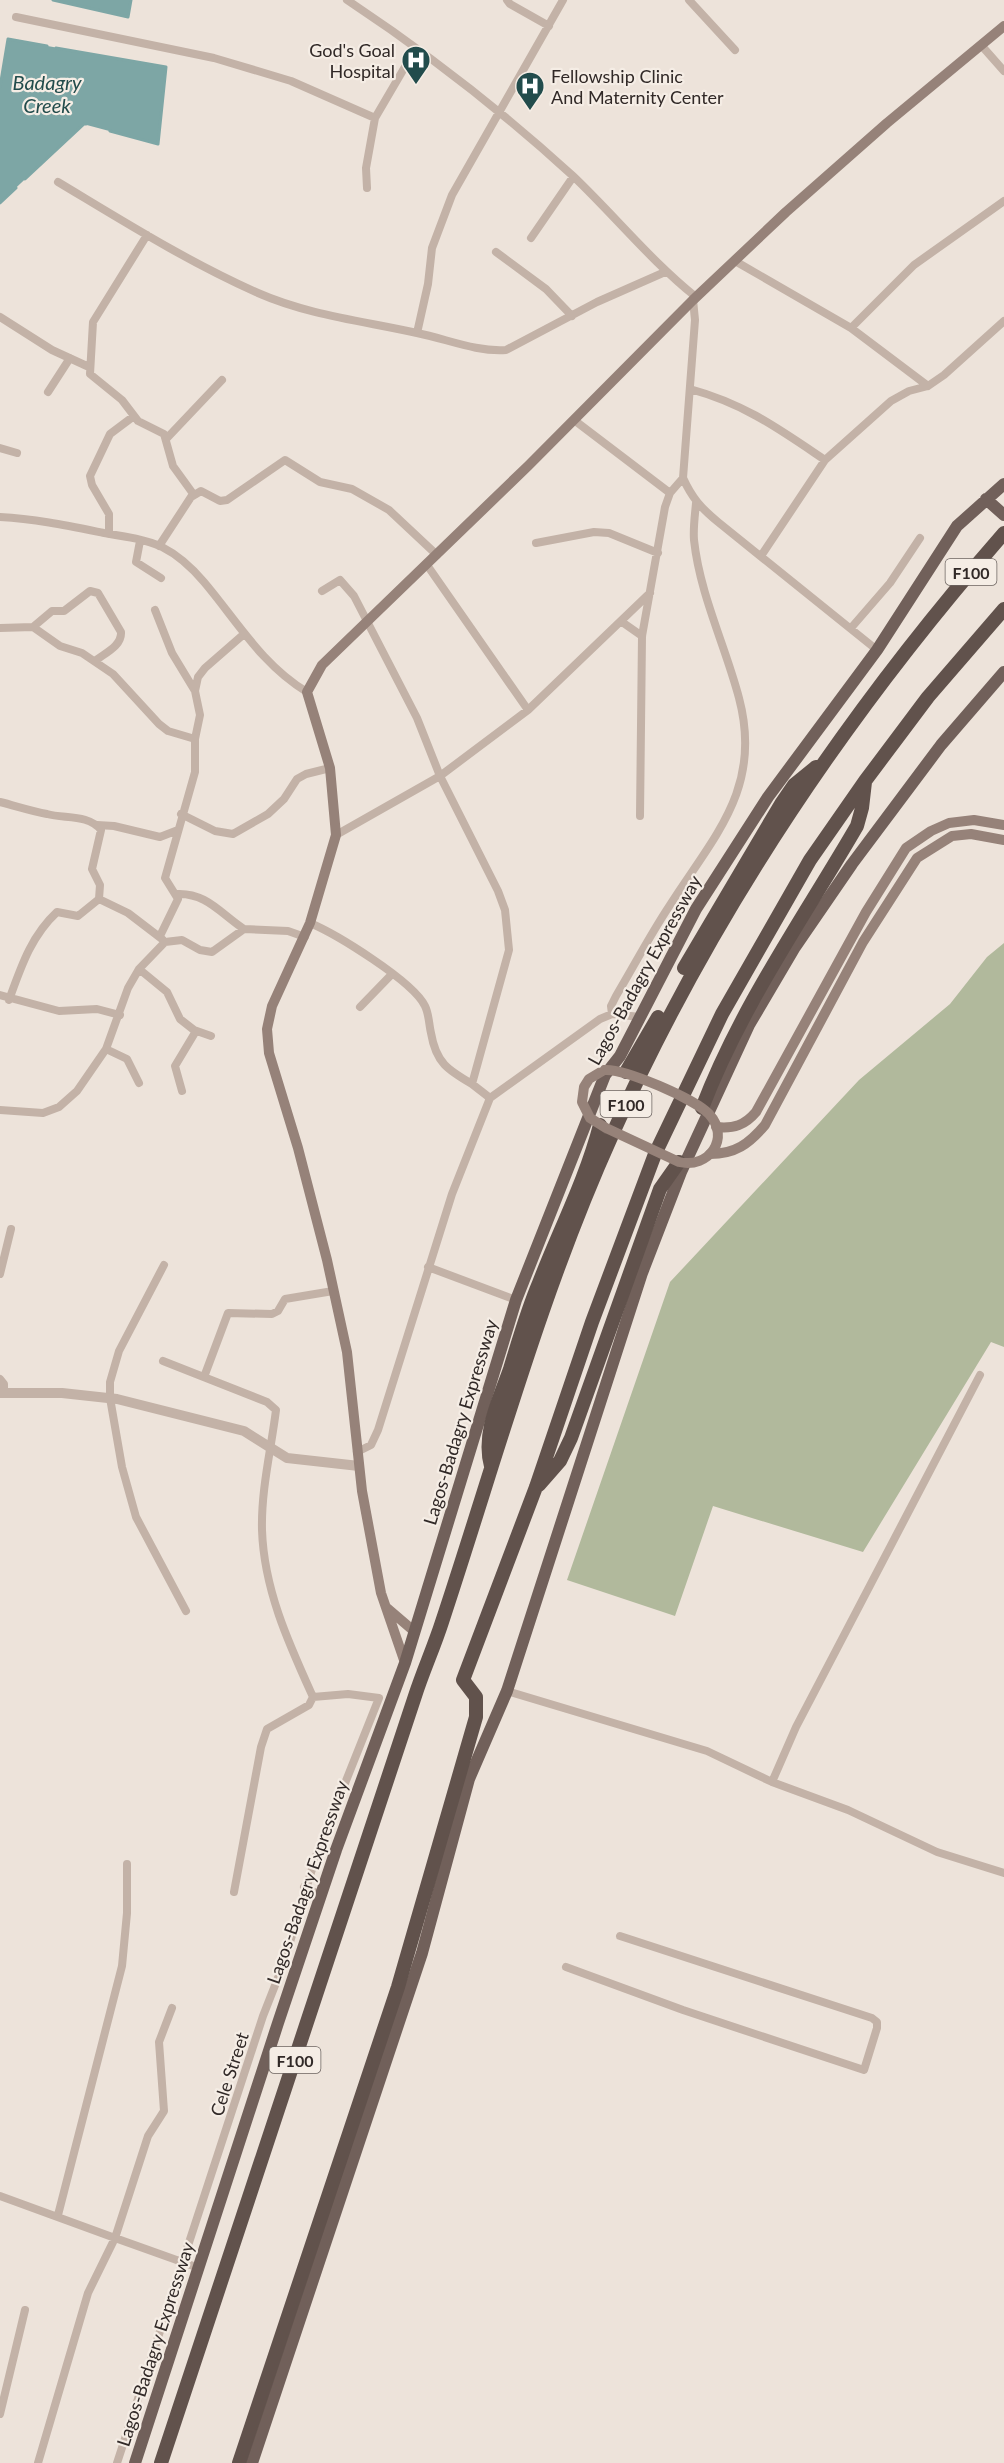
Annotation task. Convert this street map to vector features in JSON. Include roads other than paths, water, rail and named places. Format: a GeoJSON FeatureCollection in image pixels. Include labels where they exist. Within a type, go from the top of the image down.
{"type":"FeatureCollection","features":[{"type":"Feature","properties":{"kind":"highway","name":"F100"},"geometry":{"type":"LineString","coordinates":[[161,2463],[545,1304],[610,1138],[679,993],[773,836],[890,670],[1004,533]]}},
{"type":"Feature","properties":{"kind":"highway","name":"F100"},"geometry":{"type":"LineString","coordinates":[[239,2463],[398,1987],[473,1728],[477,1707],[476,1697],[463,1680],[536,1487],[655,1154],[722,1014],[810,860],[928,697],[1004,609]]}},
{"type":"Feature","properties":{"kind":"highway"},"geometry":{"type":"LineString","coordinates":[[626,1072],[710,921],[781,804],[800,780],[826,761]]}},
{"type":"Feature","properties":{"kind":"highway"},"geometry":{"type":"LineString","coordinates":[[702,1108],[738,1025],[776,956],[857,826],[865,781]]}},
{"type":"Feature","properties":{"kind":"highway"},"geometry":{"type":"LineString","coordinates":[[492,1467],[487,1452],[488,1438],[538,1285],[600,1125]]}},
{"type":"Feature","properties":{"kind":"highway"},"geometry":{"type":"LineString","coordinates":[[536,1487],[551,1473],[564,1453],[660,1189],[679,1162]]}},
{"type":"Feature","properties":{"kind":"main road"},"geometry":{"type":"LineString","coordinates":[[405,1663],[384,1606],[359,1466],[347,1352],[298,1148],[272,1069],[267,1029],[272,1006],[310,923],[336,835],[330,768],[307,692],[322,665],[427,565],[695,298],[878,130],[1004,26]]}},
{"type":"Feature","properties":{"kind":"main road"},"geometry":{"type":"LineString","coordinates":[[997,493],[1004,515]]}},
{"type":"Feature","properties":{"kind":"main road","name":"Lagos-Badagry Expressway"},"geometry":{"type":"LineString","coordinates":[[135,2463],[332,1862],[405,1663],[516,1300],[605,1075],[620,1056],[696,909],[768,797],[877,650],[957,526],[997,493]]}},
{"type":"Feature","properties":{"kind":"main road"},"geometry":{"type":"LineString","coordinates":[[252,2463],[422,1953],[469,1779],[507,1691],[642,1273],[681,1172],[749,1025],[784,966],[846,873],[941,745],[1004,672]]}},
{"type":"Feature","properties":{"kind":"main road"},"geometry":{"type":"LineString","coordinates":[[716,1127],[729,1128],[741,1125],[756,1112],[866,912],[906,848],[931,831],[949,823],[974,820],[1004,825]]}},
{"type":"Feature","properties":{"kind":"main road"},"geometry":{"type":"LineString","coordinates":[[711,1154],[717,1140],[716,1127],[702,1108],[626,1072],[604,1070],[589,1079],[584,1087],[583,1107],[590,1118],[600,1125],[679,1162],[694,1164],[711,1154],[736,1151],[756,1136],[765,1125],[837,990],[917,858],[952,836],[971,834],[1004,840]]}},
{"type":"Feature","properties":{"kind":"main road"},"geometry":{"type":"LineString","coordinates":[[384,1606],[415,1632]]}},
{"type":"Feature","properties":{"kind":"street"},"geometry":{"type":"LineString","coordinates":[[347,0],[464,82],[573,177],[665,272],[695,298],[683,478],[696,503],[877,650]]}},
{"type":"Feature","properties":{"kind":"street"},"geometry":{"type":"LineString","coordinates":[[507,0],[510,4],[549,26]]}},
{"type":"Feature","properties":{"kind":"street"},"geometry":{"type":"LineString","coordinates":[[417,333],[428,284],[432,248],[439,224],[563,0]]}},
{"type":"Feature","properties":{"kind":"street"},"geometry":{"type":"LineString","coordinates":[[689,0],[735,50]]}},
{"type":"Feature","properties":{"kind":"street"},"geometry":{"type":"LineString","coordinates":[[16,17],[214,58],[291,81],[375,118]]}},
{"type":"Feature","properties":{"kind":"street"},"geometry":{"type":"LineString","coordinates":[[981,45],[1004,71]]}},
{"type":"Feature","properties":{"kind":"street"},"geometry":{"type":"LineString","coordinates":[[367,188],[366,168],[375,118],[416,48]]}},
{"type":"Feature","properties":{"kind":"street"},"geometry":{"type":"LineString","coordinates":[[531,238],[573,177]]}},
{"type":"Feature","properties":{"kind":"street"},"geometry":{"type":"LineString","coordinates":[[58,182],[147,235],[258,293],[335,317],[417,333],[489,351],[506,351],[597,302],[665,272]]}},
{"type":"Feature","properties":{"kind":"street"},"geometry":{"type":"LineString","coordinates":[[851,328],[914,266],[1004,201]]}},
{"type":"Feature","properties":{"kind":"street"},"geometry":{"type":"LineString","coordinates":[[147,235],[98,310],[93,322],[90,374],[122,400],[138,421],[167,438],[173,466],[194,495]]}},
{"type":"Feature","properties":{"kind":"street"},"geometry":{"type":"LineString","coordinates":[[496,252],[546,289],[572,316]]}},
{"type":"Feature","properties":{"kind":"street"},"geometry":{"type":"LineString","coordinates":[[735,261],[851,328],[928,386]]}},
{"type":"Feature","properties":{"kind":"street"},"geometry":{"type":"LineString","coordinates":[[0,318],[89,367]]}},
{"type":"Feature","properties":{"kind":"street"},"geometry":{"type":"LineString","coordinates":[[761,556],[825,460],[891,401],[909,391],[928,386],[975,350],[1004,321]]}},
{"type":"Feature","properties":{"kind":"street"},"geometry":{"type":"LineString","coordinates":[[48,392],[70,358]]}},
{"type":"Feature","properties":{"kind":"street"},"geometry":{"type":"LineString","coordinates":[[167,438],[222,381]]}},
{"type":"Feature","properties":{"kind":"street"},"geometry":{"type":"LineString","coordinates":[[690,389],[753,411],[825,460]]}},
{"type":"Feature","properties":{"kind":"street"},"geometry":{"type":"LineString","coordinates":[[109,534],[109,514],[92,485],[90,476],[110,434],[134,416]]}},
{"type":"Feature","properties":{"kind":"street"},"geometry":{"type":"LineString","coordinates":[[574,420],[670,494]]}},
{"type":"Feature","properties":{"kind":"street"},"geometry":{"type":"LineString","coordinates":[[0,448],[17,453]]}},
{"type":"Feature","properties":{"kind":"street"},"geometry":{"type":"LineString","coordinates":[[159,546],[194,495],[201,491],[220,501],[227,500],[285,460],[320,482],[352,489],[389,510],[437,555]]}},
{"type":"Feature","properties":{"kind":"street"},"geometry":{"type":"LineString","coordinates":[[640,816],[642,636],[665,507],[670,494],[683,478]]}},
{"type":"Feature","properties":{"kind":"street"},"geometry":{"type":"LineString","coordinates":[[612,1014],[611,1006],[616,996],[652,933],[722,826],[741,784],[746,753],[744,723],[739,698],[714,624],[702,579],[694,539],[696,503]]}},
{"type":"Feature","properties":{"kind":"street"},"geometry":{"type":"LineString","coordinates":[[0,517],[37,519],[159,546],[189,566],[244,634],[289,681],[307,692]]}},
{"type":"Feature","properties":{"kind":"street"},"geometry":{"type":"LineString","coordinates":[[536,543],[594,532],[609,533],[658,553]]}},
{"type":"Feature","properties":{"kind":"street"},"geometry":{"type":"LineString","coordinates":[[851,628],[890,584],[920,538]]}},
{"type":"Feature","properties":{"kind":"street"},"geometry":{"type":"LineString","coordinates":[[140,541],[136,562],[161,578]]}},
{"type":"Feature","properties":{"kind":"street"},"geometry":{"type":"LineString","coordinates":[[427,565],[528,710]]}},
{"type":"Feature","properties":{"kind":"street"},"geometry":{"type":"LineString","coordinates":[[322,591],[340,580],[354,596],[417,718],[440,776],[498,891],[508,927],[508,951],[505,973],[472,1084]]}},
{"type":"Feature","properties":{"kind":"street"},"geometry":{"type":"LineString","coordinates":[[33,627],[52,611],[64,611],[90,591],[99,593],[122,637],[118,643],[95,661]]}},
{"type":"Feature","properties":{"kind":"street"},"geometry":{"type":"LineString","coordinates":[[336,835],[440,776],[528,710],[650,593]]}},
{"type":"Feature","properties":{"kind":"street"},"geometry":{"type":"LineString","coordinates":[[0,1110],[43,1113],[59,1107],[77,1091],[106,1049],[128,988],[139,969],[163,939],[176,905],[176,894],[165,878],[181,814],[195,772],[195,739],[200,716],[195,691],[172,653],[155,610]]}},
{"type":"Feature","properties":{"kind":"street"},"geometry":{"type":"LineString","coordinates":[[622,622],[642,636]]}},
{"type":"Feature","properties":{"kind":"street"},"geometry":{"type":"LineString","coordinates":[[0,628],[33,627],[60,646],[82,653],[128,688],[159,724],[168,731],[195,739]]}},
{"type":"Feature","properties":{"kind":"street"},"geometry":{"type":"LineString","coordinates":[[195,691],[198,677],[205,668],[244,634]]}},
{"type":"Feature","properties":{"kind":"street"},"geometry":{"type":"LineString","coordinates":[[181,814],[215,831],[233,834],[268,814],[284,799],[297,779],[306,774],[330,768]]}},
{"type":"Feature","properties":{"kind":"street"},"geometry":{"type":"LineString","coordinates":[[0,802],[53,816],[83,819],[97,825],[114,826],[160,837],[178,830]]}},
{"type":"Feature","properties":{"kind":"street"},"geometry":{"type":"LineString","coordinates":[[9,1000],[29,946],[45,923],[57,912],[78,916],[99,899],[100,885],[92,869],[101,838],[101,830],[97,825]]}},
{"type":"Feature","properties":{"kind":"street"},"geometry":{"type":"LineString","coordinates":[[176,894],[190,893],[210,901],[222,914],[244,929],[288,931],[304,937]]}},
{"type":"Feature","properties":{"kind":"street"},"geometry":{"type":"LineString","coordinates":[[99,899],[128,913],[163,939],[182,940],[200,950],[212,952],[244,929]]}},
{"type":"Feature","properties":{"kind":"street"},"geometry":{"type":"LineString","coordinates":[[310,923],[349,943],[392,974],[423,1003],[432,1039],[444,1067],[490,1098]]}},
{"type":"Feature","properties":{"kind":"street"},"geometry":{"type":"LineString","coordinates":[[139,969],[167,992],[177,1014],[196,1031],[211,1036]]}},
{"type":"Feature","properties":{"kind":"street"},"geometry":{"type":"LineString","coordinates":[[360,1007],[392,974]]}},
{"type":"Feature","properties":{"kind":"street"},"geometry":{"type":"LineString","coordinates":[[0,995],[9,1000],[59,1011],[97,1009],[120,1015]]}},
{"type":"Feature","properties":{"kind":"street"},"geometry":{"type":"LineString","coordinates":[[357,1452],[371,1445],[378,1430],[452,1194],[490,1098],[600,1019],[612,1014],[640,1017]]}},
{"type":"Feature","properties":{"kind":"street"},"geometry":{"type":"LineString","coordinates":[[182,1091],[175,1066],[196,1031]]}},
{"type":"Feature","properties":{"kind":"street"},"geometry":{"type":"LineString","coordinates":[[106,1049],[127,1059],[139,1083]]}},
{"type":"Feature","properties":{"kind":"street"},"geometry":{"type":"LineString","coordinates":[[0,1274],[11,1229]]}},
{"type":"Feature","properties":{"kind":"street"},"geometry":{"type":"LineString","coordinates":[[164,1265],[119,1351],[110,1382],[110,1398],[122,1467],[136,1517],[186,1611]]}},
{"type":"Feature","properties":{"kind":"street"},"geometry":{"type":"LineString","coordinates":[[428,1267],[516,1300]]}},
{"type":"Feature","properties":{"kind":"street"},"geometry":{"type":"LineString","coordinates":[[204,1377],[228,1313],[272,1314],[278,1311],[285,1299],[333,1290]]}},
{"type":"Feature","properties":{"kind":"street"},"geometry":{"type":"LineString","coordinates":[[163,1361],[273,1406],[276,1410],[262,1530],[265,1562],[280,1620],[314,1697],[309,1706],[267,1729],[261,1747],[234,1892]]}},
{"type":"Feature","properties":{"kind":"street"},"geometry":{"type":"LineString","coordinates":[[772,1782],[796,1727],[980,1375]]}},
{"type":"Feature","properties":{"kind":"street"},"geometry":{"type":"LineString","coordinates":[[0,1379],[4,1384],[2,1393],[62,1393],[110,1398],[244,1431],[288,1458],[359,1466]]}},
{"type":"Feature","properties":{"kind":"street"},"geometry":{"type":"LineString","coordinates":[[507,1691],[707,1751],[772,1782],[848,1810],[937,1852],[1004,1873]]}},
{"type":"Feature","properties":{"kind":"street","name":"Cele Street"},"geometry":{"type":"LineString","coordinates":[[117,2463],[263,2016],[283,1965],[304,1887],[380,1698],[348,1694],[314,1697]]}},
{"type":"Feature","properties":{"kind":"street"},"geometry":{"type":"LineString","coordinates":[[316,1856],[332,1862]]}},
{"type":"Feature","properties":{"kind":"street"},"geometry":{"type":"LineString","coordinates":[[58,2215],[122,1966],[127,1913],[127,1864]]}},
{"type":"Feature","properties":{"kind":"street"},"geometry":{"type":"LineString","coordinates":[[304,1887],[321,1895]]}},
{"type":"Feature","properties":{"kind":"street"},"geometry":{"type":"LineString","coordinates":[[566,1967],[683,2010],[864,2070],[877,2028],[877,2022],[872,2018],[620,1936]]}},
{"type":"Feature","properties":{"kind":"street"},"geometry":{"type":"LineString","coordinates":[[38,2463],[88,2293],[115,2238],[148,2136],[164,2111],[159,2042],[172,2008]]}},
{"type":"Feature","properties":{"kind":"street"},"geometry":{"type":"LineString","coordinates":[[0,2196],[58,2215],[199,2268]]}},
{"type":"Feature","properties":{"kind":"street"},"geometry":{"type":"LineString","coordinates":[[0,2414],[25,2310]]}},
{"type":"Feature","properties":{"kind":"water"},"geometry":{"type":"Polygon","coordinates":[[[53,0],[131,0],[128,17],[53,0]]]}},
{"type":"Feature","properties":{"kind":"water","name":"Badagry Creek"},"geometry":{"type":"Polygon","coordinates":[[[8,39],[166,67],[158,144],[83,124],[0,203],[0,87],[8,39]]]}},
{"type":"Feature","properties":{"kind":"waterway"},"geometry":{"type":"LineString","coordinates":[[53,0],[128,17],[131,0]]}},
{"type":"Feature","properties":{"kind":"waterway"},"geometry":{"type":"LineString","coordinates":[[0,87],[8,39],[47,46]]}},
{"type":"Feature","properties":{"kind":"waterway"},"geometry":{"type":"LineString","coordinates":[[56,48],[166,67],[158,144],[110,131]]}},
{"type":"Feature","properties":{"kind":"waterway"},"geometry":{"type":"LineString","coordinates":[[25,179],[86,124]]}},
{"type":"Feature","properties":{"kind":"waterway"},"geometry":{"type":"LineString","coordinates":[[0,203],[16,188]]}},
{"type":"Feature","properties":{"kind":"place","name":"God's Goal Hospital"},"geometry":{"type":"Point","coordinates":[416,86]}},
{"type":"Feature","properties":{"kind":"place","name":"Fellowship Clinic And Maternity Center"},"geometry":{"type":"Point","coordinates":[530,112]}}]}
